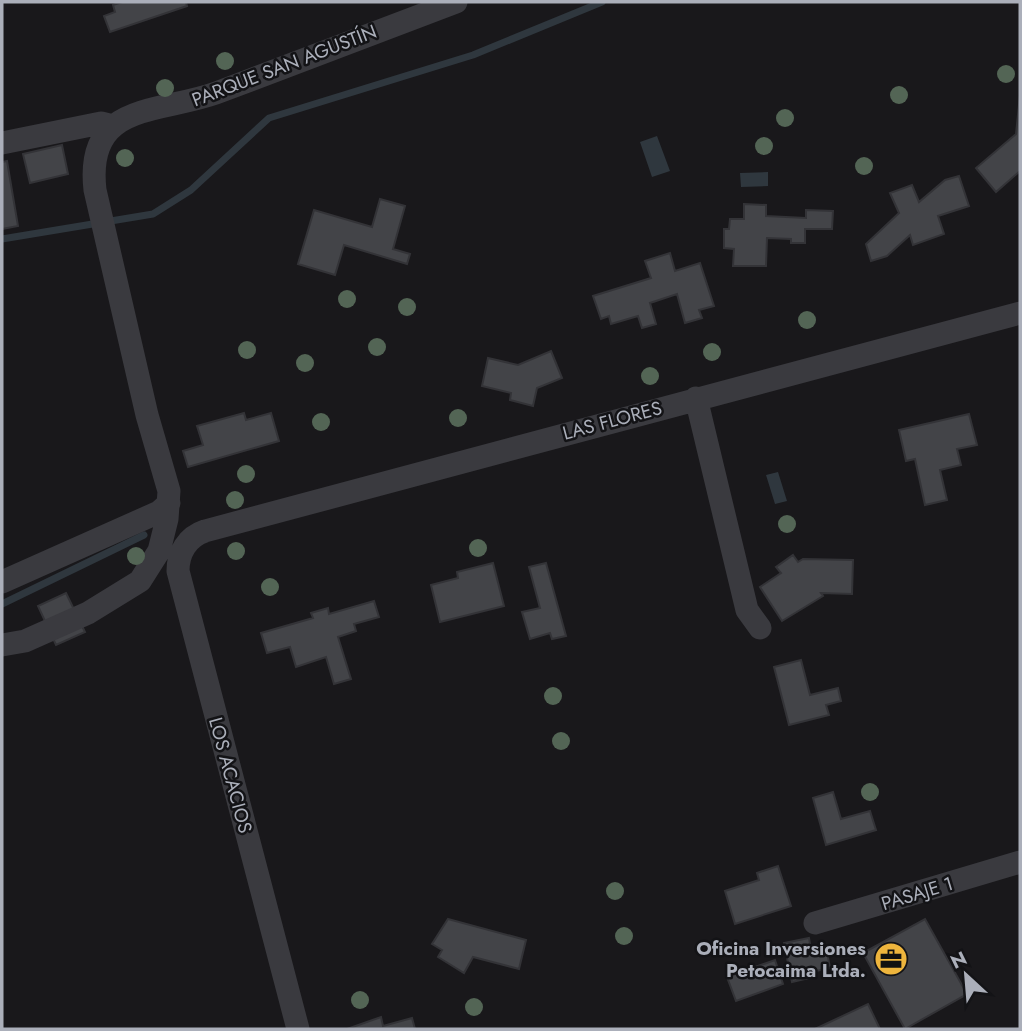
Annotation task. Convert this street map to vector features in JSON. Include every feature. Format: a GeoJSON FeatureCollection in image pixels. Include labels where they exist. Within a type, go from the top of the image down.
{"type":"FeatureCollection","features":[{"type":"Feature","properties":{"kind":"street","name":"PARQUE SAN AGUSTÍN"},"geometry":{"type":"LineString","coordinates":[[113,125],[128,115],[216,93],[456,2]]}},
{"type":"Feature","properties":{"kind":"street"},"geometry":{"type":"LineString","coordinates":[[2,143],[101,123],[113,125],[97,147],[94,159],[95,190],[147,415],[161,458],[169,503],[159,551],[146,573],[127,590],[88,613],[25,641],[2,645]]}},
{"type":"Feature","properties":{"kind":"street","name":"LAS FLORES"},"geometry":{"type":"LineString","coordinates":[[205,531],[1020,313]]}},
{"type":"Feature","properties":{"kind":"street"},"geometry":{"type":"LineString","coordinates":[[696,398],[747,610],[760,628]]}},
{"type":"Feature","properties":{"kind":"street"},"geometry":{"type":"LineString","coordinates":[[2,582],[159,512],[169,503]]}},
{"type":"Feature","properties":{"kind":"street","name":"LOS ACACIOS"},"geometry":{"type":"LineString","coordinates":[[205,531],[188,541],[179,557],[178,571],[298,1029]]}},
{"type":"Feature","properties":{"kind":"street"},"geometry":{"type":"LineString","coordinates":[[2,638],[82,600],[108,599]]}},
{"type":"Feature","properties":{"kind":"street","name":"PASAJE 1"},"geometry":{"type":"LineString","coordinates":[[815,923],[1020,862]]}},
{"type":"Feature","properties":{"kind":"shaded area"},"geometry":{"type":"Polygon","coordinates":[[[657,136],[670,171],[652,177],[640,142],[657,136]]]}},
{"type":"Feature","properties":{"kind":"shaded area"},"geometry":{"type":"Polygon","coordinates":[[[768,172],[768,186],[741,187],[740,173],[768,172]]]}},
{"type":"Feature","properties":{"kind":"shaded area"},"geometry":{"type":"Polygon","coordinates":[[[778,472],[787,501],[775,504],[766,475],[778,472]]]}},
{"type":"Feature","properties":{"kind":"building"},"geometry":{"type":"Polygon","coordinates":[[[122,2],[186,2],[187,6],[110,32],[104,16],[115,12],[113,5],[122,2]]]}},
{"type":"Feature","properties":{"kind":"building"},"geometry":{"type":"Polygon","coordinates":[[[1020,95],[1020,171],[996,192],[976,168],[1016,134],[1020,95]]]}},
{"type":"Feature","properties":{"kind":"building"},"geometry":{"type":"Polygon","coordinates":[[[62,145],[68,174],[30,183],[23,154],[62,145]]]}},
{"type":"Feature","properties":{"kind":"building"},"geometry":{"type":"Polygon","coordinates":[[[7,161],[18,226],[2,229],[2,162],[7,161]]]}},
{"type":"Feature","properties":{"kind":"building"},"geometry":{"type":"Polygon","coordinates":[[[959,176],[969,206],[938,216],[944,234],[913,245],[910,235],[887,256],[871,261],[866,244],[899,213],[890,193],[912,185],[919,202],[945,180],[959,176]]]}},
{"type":"Feature","properties":{"kind":"building"},"geometry":{"type":"Polygon","coordinates":[[[380,199],[405,206],[393,249],[410,254],[407,264],[344,245],[335,275],[298,264],[314,210],[372,227],[380,199]]]}},
{"type":"Feature","properties":{"kind":"building"},"geometry":{"type":"Polygon","coordinates":[[[744,204],[766,205],[766,216],[806,218],[806,210],[833,211],[832,229],[805,229],[805,243],[791,243],[791,239],[767,238],[766,266],[733,266],[734,249],[724,248],[724,229],[729,229],[730,219],[744,219],[744,204]]]}},
{"type":"Feature","properties":{"kind":"building"},"geometry":{"type":"Polygon","coordinates":[[[670,253],[675,271],[700,263],[714,306],[699,310],[702,318],[685,323],[677,294],[650,303],[656,324],[642,328],[638,316],[611,324],[609,316],[601,319],[593,296],[651,278],[645,261],[670,253]]]}},
{"type":"Feature","properties":{"kind":"building"},"geometry":{"type":"Polygon","coordinates":[[[551,351],[562,378],[537,388],[533,406],[510,400],[511,393],[482,386],[488,358],[518,365],[551,351]]]}},
{"type":"Feature","properties":{"kind":"building"},"geometry":{"type":"Polygon","coordinates":[[[244,413],[246,420],[271,413],[279,441],[188,467],[183,451],[203,445],[197,426],[244,413]]]}},
{"type":"Feature","properties":{"kind":"building"},"geometry":{"type":"Polygon","coordinates":[[[969,414],[977,445],[957,449],[961,465],[940,470],[947,500],[925,505],[915,459],[906,461],[899,430],[969,414]]]}},
{"type":"Feature","properties":{"kind":"building"},"geometry":{"type":"Polygon","coordinates":[[[793,555],[798,562],[803,559],[853,560],[852,594],[821,593],[823,596],[782,621],[760,587],[781,573],[776,567],[793,555]]]}},
{"type":"Feature","properties":{"kind":"building"},"geometry":{"type":"Polygon","coordinates":[[[493,563],[504,606],[440,622],[431,585],[458,578],[457,572],[493,563]]]}},
{"type":"Feature","properties":{"kind":"building"},"geometry":{"type":"Polygon","coordinates":[[[546,563],[566,636],[552,639],[550,633],[530,639],[522,612],[540,608],[529,567],[546,563]]]}},
{"type":"Feature","properties":{"kind":"building"},"geometry":{"type":"Polygon","coordinates":[[[66,593],[85,632],[56,645],[38,606],[66,593]]]}},
{"type":"Feature","properties":{"kind":"building"},"geometry":{"type":"Polygon","coordinates":[[[374,601],[379,617],[354,624],[356,631],[338,637],[351,679],[334,684],[326,657],[296,667],[290,647],[267,653],[261,633],[313,618],[311,613],[328,608],[329,614],[374,601]]]}},
{"type":"Feature","properties":{"kind":"building"},"geometry":{"type":"Polygon","coordinates":[[[801,660],[810,695],[838,688],[841,701],[826,705],[829,715],[789,725],[774,667],[801,660]]]}},
{"type":"Feature","properties":{"kind":"building"},"geometry":{"type":"Polygon","coordinates":[[[833,792],[841,819],[870,811],[876,830],[826,845],[813,798],[833,792]]]}},
{"type":"Feature","properties":{"kind":"building"},"geometry":{"type":"Polygon","coordinates":[[[778,866],[791,906],[735,924],[725,891],[759,880],[757,873],[778,866]]]}},
{"type":"Feature","properties":{"kind":"building"},"geometry":{"type":"Polygon","coordinates":[[[448,919],[526,940],[519,969],[473,957],[464,973],[438,957],[442,950],[432,944],[448,919]]]}},
{"type":"Feature","properties":{"kind":"building"},"geometry":{"type":"Polygon","coordinates":[[[925,919],[967,994],[905,1029],[863,953],[925,919]]]}},
{"type":"Feature","properties":{"kind":"building"},"geometry":{"type":"Polygon","coordinates":[[[809,938],[812,955],[827,952],[830,968],[807,973],[809,978],[792,982],[784,943],[809,938]]]}},
{"type":"Feature","properties":{"kind":"building"},"geometry":{"type":"Polygon","coordinates":[[[775,960],[783,984],[736,1001],[727,977],[775,960]]]}},
{"type":"Feature","properties":{"kind":"building"},"geometry":{"type":"Polygon","coordinates":[[[868,1004],[880,1029],[815,1029],[868,1004]]]}},
{"type":"Feature","properties":{"kind":"building"},"geometry":{"type":"Polygon","coordinates":[[[381,1017],[383,1026],[412,1018],[415,1029],[347,1029],[381,1017]]]}},
{"type":"Feature","properties":{"kind":"waterway"},"geometry":{"type":"LineString","coordinates":[[2,239],[153,214],[191,190],[269,118],[473,55],[602,2]]}},
{"type":"Feature","properties":{"kind":"waterway"},"geometry":{"type":"LineString","coordinates":[[2,604],[144,535]]}},
{"type":"Feature","properties":{"kind":"place","name":"Oficina Inversiones Petocaima Ltda."},"geometry":{"type":"Point","coordinates":[891,959]}}]}
